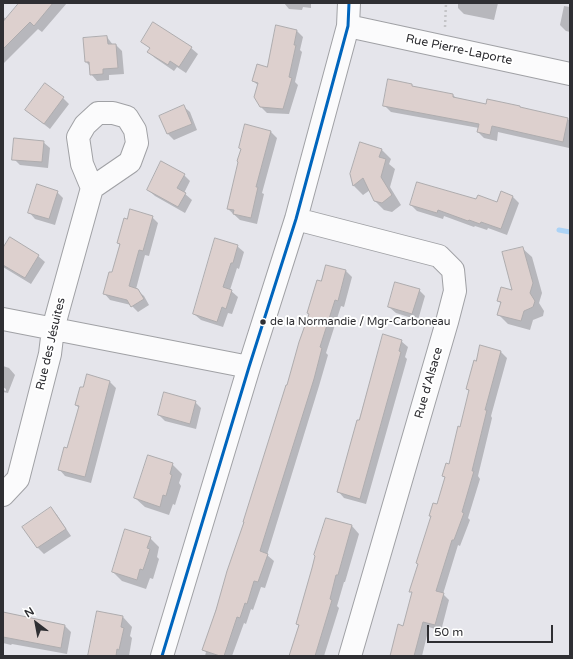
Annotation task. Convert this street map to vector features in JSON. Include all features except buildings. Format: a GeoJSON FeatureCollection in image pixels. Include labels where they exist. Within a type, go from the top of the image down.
{"type":"FeatureCollection","features":[{"type":"Feature","properties":{"kind":"street"},"geometry":{"type":"LineString","coordinates":[[162,656],[249,367],[296,219],[348,26],[349,3]]}},
{"type":"Feature","properties":{"kind":"street","name":"Rue Pierre-Laporte"},"geometry":{"type":"LineString","coordinates":[[348,26],[444,48],[570,74]]}},
{"type":"Feature","properties":{"kind":"street","name":"Rue des Jésuites"},"geometry":{"type":"LineString","coordinates":[[3,495],[18,479],[50,354],[53,329],[92,188]]}},
{"type":"Feature","properties":{"kind":"street","name":"Rue d'Alsace"},"geometry":{"type":"LineString","coordinates":[[296,219],[439,256],[453,270],[455,291],[447,322],[350,656]]}},
{"type":"Feature","properties":{"kind":"street"},"geometry":{"type":"LineString","coordinates":[[3,319],[249,367]]}},
{"type":"Feature","properties":{"kind":"path"},"geometry":{"type":"LineString","coordinates":[[444,48],[446,3]]}},
{"type":"Feature","properties":{"kind":"waterway"},"geometry":{"type":"LineString","coordinates":[[559,230],[570,232]]}},
{"type":"Feature","properties":{"kind":"transit line"},"geometry":{"type":"LineString","coordinates":[[162,656],[249,367],[296,219],[348,26],[349,3]]}},
{"type":"Feature","properties":{"kind":"place","name":"de la Normandie / Mgr-Carboneau"},"geometry":{"type":"Point","coordinates":[263,322]}}]}
